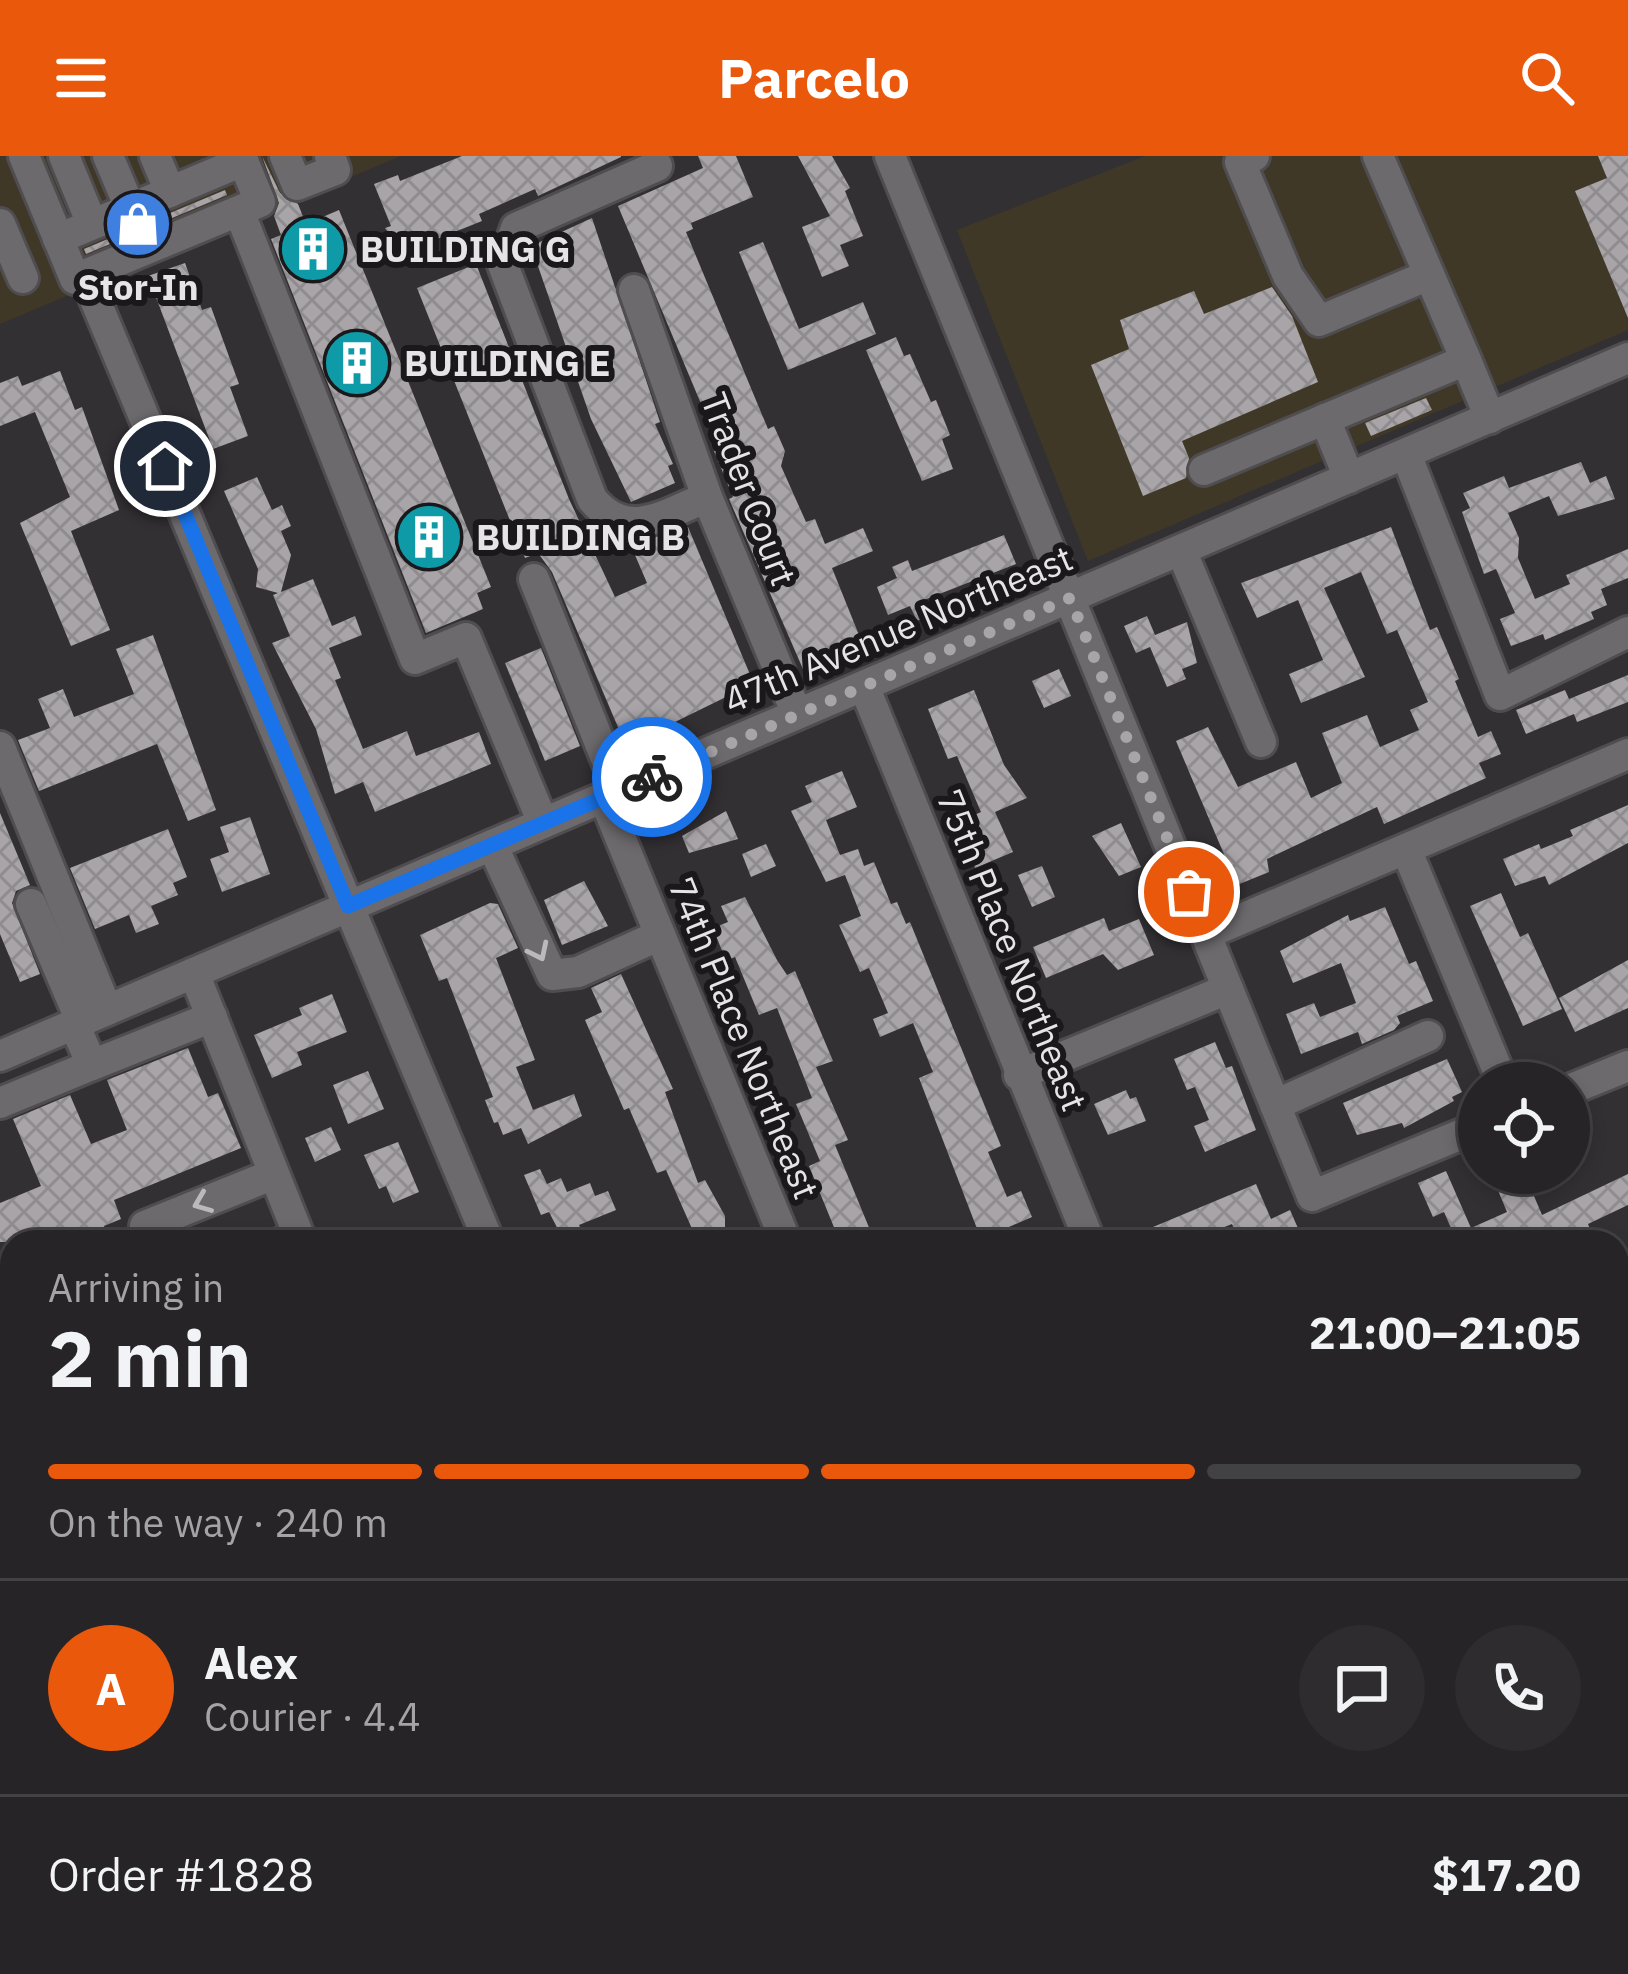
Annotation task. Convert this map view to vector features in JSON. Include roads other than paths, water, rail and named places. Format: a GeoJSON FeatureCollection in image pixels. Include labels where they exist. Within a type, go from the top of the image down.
{"type":"FeatureCollection","features":[{"type":"Feature","properties":{"kind":"street"},"geometry":{"type":"LineString","coordinates":[[23,156],[58,239],[75,279],[260,202],[242,159],[202,166],[170,192],[58,239]]}},
{"type":"Feature","properties":{"kind":"street"},"geometry":{"type":"LineString","coordinates":[[64,156],[92,224]]}},
{"type":"Feature","properties":{"kind":"street"},"geometry":{"type":"LineString","coordinates":[[109,156],[130,208]]}},
{"type":"Feature","properties":{"kind":"street"},"geometry":{"type":"LineString","coordinates":[[155,156],[170,192]]}},
{"type":"Feature","properties":{"kind":"street"},"geometry":{"type":"LineString","coordinates":[[285,156],[297,185],[335,170],[330,156]]}},
{"type":"Feature","properties":{"kind":"street"},"geometry":{"type":"LineString","coordinates":[[890,156],[1312,1196],[1458,1136]]}},
{"type":"Feature","properties":{"kind":"street"},"geometry":{"type":"LineString","coordinates":[[1254,156],[1240,162],[1288,276],[1318,321],[1429,275]]}},
{"type":"Feature","properties":{"kind":"street"},"geometry":{"type":"LineString","coordinates":[[1378,156],[1490,418]]}},
{"type":"Feature","properties":{"kind":"street"},"geometry":{"type":"LineString","coordinates":[[657,166],[516,228],[503,265],[592,500],[608,519],[645,520],[706,496]]}},
{"type":"Feature","properties":{"kind":"street"},"geometry":{"type":"LineString","coordinates":[[0,224],[22,278]]}},
{"type":"Feature","properties":{"kind":"street"},"geometry":{"type":"LineString","coordinates":[[245,226],[415,659],[466,638],[543,823]]}},
{"type":"Feature","properties":{"kind":"street"},"geometry":{"type":"LineString","coordinates":[[92,290],[484,1230]]}},
{"type":"Feature","properties":{"kind":"street","name":"Trader Court"},"geometry":{"type":"LineString","coordinates":[[634,290],[706,496],[797,715]]}},
{"type":"Feature","properties":{"kind":"street","name":"47th Avenue Northeast"},"geometry":{"type":"LineString","coordinates":[[0,1056],[1628,358]]}},
{"type":"Feature","properties":{"kind":"street"},"geometry":{"type":"LineString","coordinates":[[1204,470],[1466,360]]}},
{"type":"Feature","properties":{"kind":"street"},"geometry":{"type":"LineString","coordinates":[[1325,419],[1349,478]]}},
{"type":"Feature","properties":{"kind":"street"},"geometry":{"type":"LineString","coordinates":[[1406,454],[1500,695],[1628,632]]}},
{"type":"Feature","properties":{"kind":"street"},"geometry":{"type":"LineString","coordinates":[[1180,550],[1261,742]]}},
{"type":"Feature","properties":{"kind":"street","name":"74th Place Northeast"},"geometry":{"type":"LineString","coordinates":[[534,579],[660,935],[781,1230]]}},
{"type":"Feature","properties":{"kind":"street","name":"75th Place Northeast"},"geometry":{"type":"LineString","coordinates":[[864,686],[1018,1075],[1085,1230]]}},
{"type":"Feature","properties":{"kind":"street"},"geometry":{"type":"LineString","coordinates":[[0,747],[88,1018],[92,1065]]}},
{"type":"Feature","properties":{"kind":"street"},"geometry":{"type":"LineString","coordinates":[[1206,934],[1628,754]]}},
{"type":"Feature","properties":{"kind":"street"},"geometry":{"type":"LineString","coordinates":[[492,845],[552,975],[578,972],[660,935]]}},
{"type":"Feature","properties":{"kind":"street"},"geometry":{"type":"LineString","coordinates":[[1406,849],[1494,1062]]}},
{"type":"Feature","properties":{"kind":"street"},"geometry":{"type":"LineString","coordinates":[[31,904],[88,1018]]}},
{"type":"Feature","properties":{"kind":"street"},"geometry":{"type":"LineString","coordinates":[[194,973],[297,1230]]}},
{"type":"Feature","properties":{"kind":"street"},"geometry":{"type":"LineString","coordinates":[[1018,1075],[1228,989]]}},
{"type":"Feature","properties":{"kind":"street"},"geometry":{"type":"LineString","coordinates":[[0,1103],[212,1017]]}},
{"type":"Feature","properties":{"kind":"street"},"geometry":{"type":"LineString","coordinates":[[1275,1105],[1427,1036]]}},
{"type":"Feature","properties":{"kind":"street"},"geometry":{"type":"LineString","coordinates":[[1590,1081],[1628,1066]]}},
{"type":"Feature","properties":{"kind":"street"},"geometry":{"type":"LineString","coordinates":[[146,1230],[145,1226],[274,1174]]}},
{"type":"Feature","properties":{"kind":"place","name":"Stor-In"},"geometry":{"type":"Point","coordinates":[138,224]}},
{"type":"Feature","properties":{"kind":"place","name":"BUILDING G"},"geometry":{"type":"Point","coordinates":[313,249]}},
{"type":"Feature","properties":{"kind":"place","name":"BUILDING E"},"geometry":{"type":"Point","coordinates":[357,363]}},
{"type":"Feature","properties":{"kind":"place","name":"BUILDING B"},"geometry":{"type":"Point","coordinates":[429,537]}}]}
